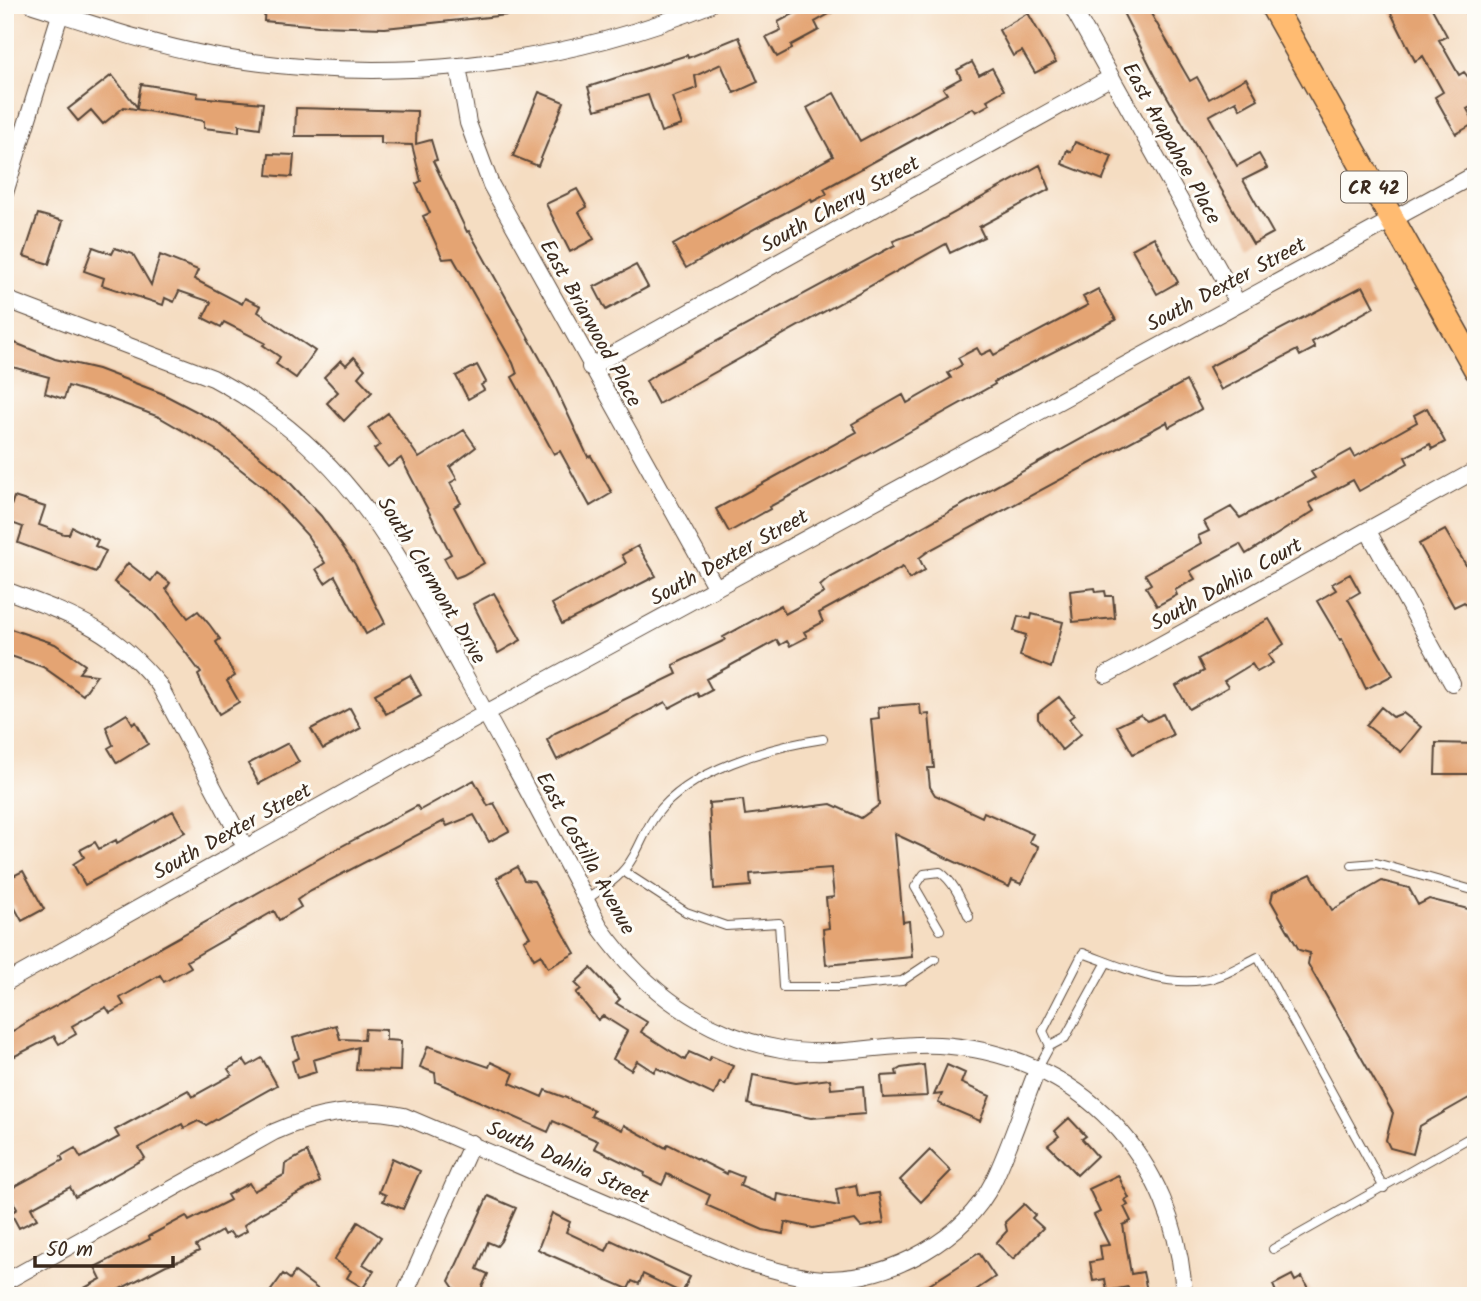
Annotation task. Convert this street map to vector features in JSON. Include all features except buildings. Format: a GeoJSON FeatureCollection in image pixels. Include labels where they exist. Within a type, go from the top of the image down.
{"type":"FeatureCollection","features":[{"type":"Feature","properties":{"kind":"main road","name":"CR 42"},"geometry":{"type":"LineString","coordinates":[[1272,5],[1476,369]]}},
{"type":"Feature","properties":{"kind":"street"},"geometry":{"type":"LineString","coordinates":[[33,5],[62,10],[211,55],[339,70],[458,66],[542,55],[601,42],[709,5]]}},
{"type":"Feature","properties":{"kind":"street","name":"East Arapahoe Place"},"geometry":{"type":"LineString","coordinates":[[1071,5],[1237,302]]}},
{"type":"Feature","properties":{"kind":"street"},"geometry":{"type":"LineString","coordinates":[[1470,5],[1476,16]]}},
{"type":"Feature","properties":{"kind":"street"},"geometry":{"type":"LineString","coordinates":[[5,193],[62,10]]}},
{"type":"Feature","properties":{"kind":"street","name":"East Briarwood Place"},"geometry":{"type":"LineString","coordinates":[[458,66],[468,123],[491,185],[590,367],[716,588]]}},
{"type":"Feature","properties":{"kind":"street","name":"South Cherry Street"},"geometry":{"type":"LineString","coordinates":[[590,367],[1111,78]]}},
{"type":"Feature","properties":{"kind":"street","name":"South Dexter Street"},"geometry":{"type":"LineString","coordinates":[[6,981],[486,713],[1476,174]]}},
{"type":"Feature","properties":{"kind":"street","name":"South Clermont Drive"},"geometry":{"type":"LineString","coordinates":[[5,299],[193,369],[237,391],[294,432],[331,466],[369,510],[391,543],[486,713]]}},
{"type":"Feature","properties":{"kind":"street","name":"South Dahlia Court"},"geometry":{"type":"LineString","coordinates":[[1105,675],[1476,470]]}},
{"type":"Feature","properties":{"kind":"street"},"geometry":{"type":"LineString","coordinates":[[1368,531],[1452,683]]}},
{"type":"Feature","properties":{"kind":"street"},"geometry":{"type":"LineString","coordinates":[[5,590],[87,622],[123,646],[144,667],[159,685],[245,847]]}},
{"type":"Feature","properties":{"kind":"street","name":"East Costilla Avenue"},"geometry":{"type":"LineString","coordinates":[[486,713],[601,929],[636,973],[678,1008],[714,1029],[744,1041],[791,1051],[836,1053],[887,1046],[939,1045],[972,1049],[1038,1068],[1100,1108],[1128,1138],[1157,1184],[1171,1218],[1182,1271],[1184,1296]]}},
{"type":"Feature","properties":{"kind":"street","name":"South Dahlia Street"},"geometry":{"type":"LineString","coordinates":[[5,1282],[274,1132],[306,1118],[346,1110],[389,1113],[472,1143],[745,1262],[797,1276],[829,1279],[875,1272],[906,1261],[949,1235],[979,1205],[993,1182],[1038,1068]]}},
{"type":"Feature","properties":{"kind":"street"},"geometry":{"type":"LineString","coordinates":[[404,1296],[472,1143]]}},
{"type":"Feature","properties":{"kind":"street"},"geometry":{"type":"LineString","coordinates":[[826,1296],[829,1279]]}},
{"type":"Feature","properties":{"kind":"lane"},"geometry":{"type":"LineString","coordinates":[[586,900],[623,871],[632,860],[653,818],[680,791],[765,751],[823,739]]}},
{"type":"Feature","properties":{"kind":"lane"},"geometry":{"type":"LineString","coordinates":[[1352,865],[1376,863],[1476,891]]}},
{"type":"Feature","properties":{"kind":"lane"},"geometry":{"type":"LineString","coordinates":[[623,871],[686,912],[726,926],[779,923],[783,987],[840,987],[902,981],[935,959]]}},
{"type":"Feature","properties":{"kind":"lane"},"geometry":{"type":"LineString","coordinates":[[940,930],[925,910],[915,887],[925,874],[940,872],[947,877],[969,917]]}},
{"type":"Feature","properties":{"kind":"lane"},"geometry":{"type":"LineString","coordinates":[[1050,1046],[1043,1031],[1083,953],[1140,974],[1202,981],[1227,973],[1258,957],[1384,1188]]}},
{"type":"Feature","properties":{"kind":"lane"},"geometry":{"type":"LineString","coordinates":[[1038,1068],[1050,1046],[1065,1038],[1107,962]]}},
{"type":"Feature","properties":{"kind":"lane"},"geometry":{"type":"LineString","coordinates":[[1273,1249],[1476,1135]]}}]}
